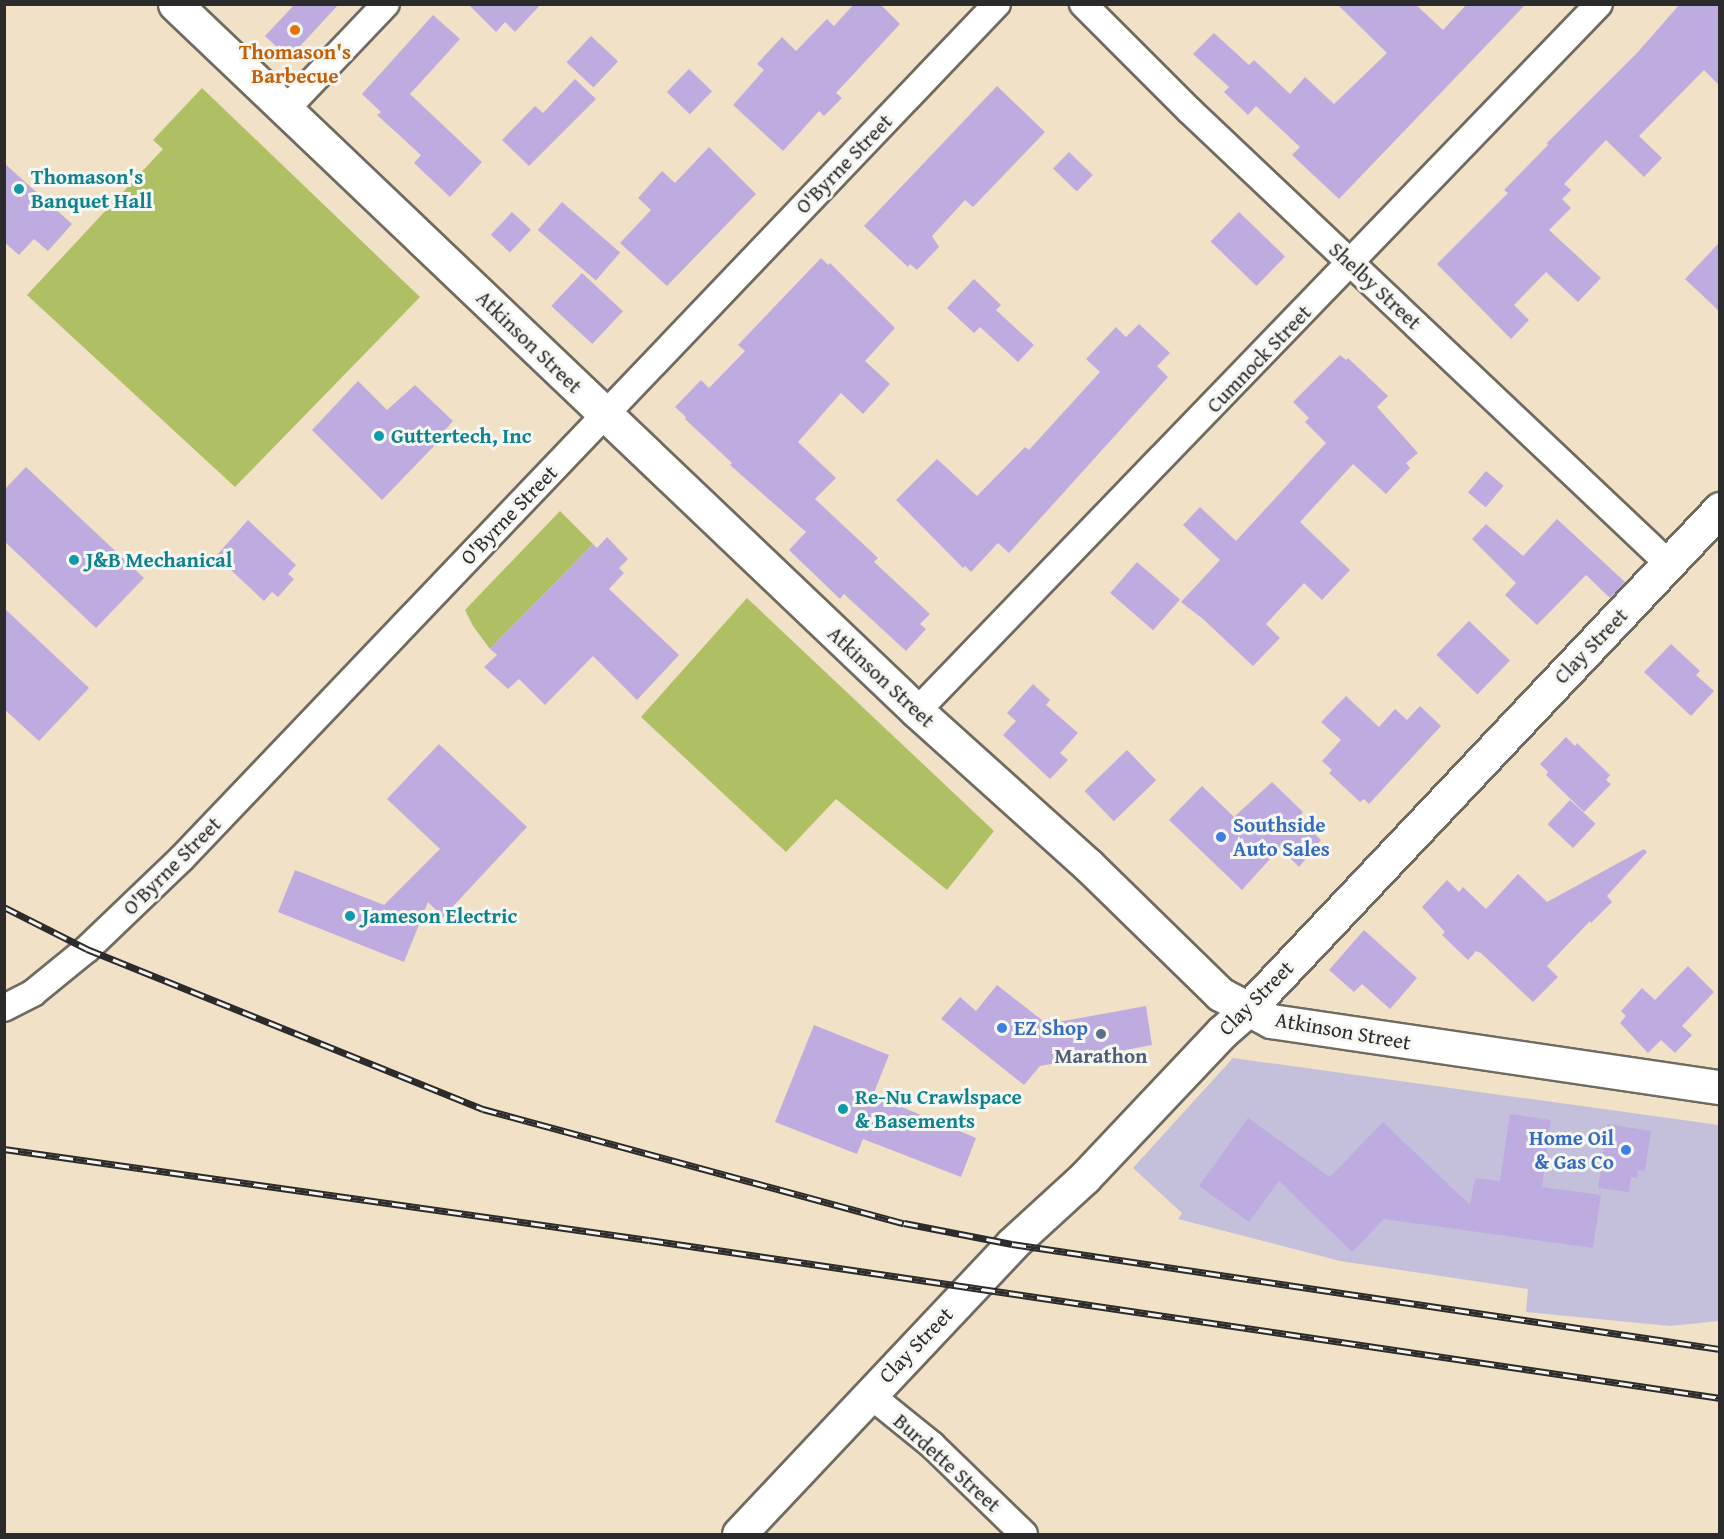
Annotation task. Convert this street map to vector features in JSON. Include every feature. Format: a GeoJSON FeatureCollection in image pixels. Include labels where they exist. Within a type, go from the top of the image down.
{"type":"FeatureCollection","features":[{"type":"Feature","properties":{"kind":"street","name":"Atkinson Street"},"geometry":{"type":"LineString","coordinates":[[175,4],[917,711],[1088,865],[1220,994],[1271,1021],[1719,1087]]}},
{"type":"Feature","properties":{"kind":"street"},"geometry":{"type":"LineString","coordinates":[[285,110],[386,4]]}},
{"type":"Feature","properties":{"kind":"street","name":"O'Byrne Street"},"geometry":{"type":"LineString","coordinates":[[4,1008],[33,993],[87,949],[181,859],[997,4]]}},
{"type":"Feature","properties":{"kind":"street","name":"Shelby Street"},"geometry":{"type":"LineString","coordinates":[[1083,4],[1189,110],[1669,564]]}},
{"type":"Feature","properties":{"kind":"street","name":"Cumnock Street"},"geometry":{"type":"LineString","coordinates":[[917,711],[1351,264],[1599,4]]}},
{"type":"Feature","properties":{"kind":"street","name":"Clay Street"},"geometry":{"type":"LineString","coordinates":[[738,1534],[1012,1244],[1084,1178],[1222,1032],[1247,1010],[1719,509]]}},
{"type":"Feature","properties":{"kind":"street","name":"Burdette Street"},"geometry":{"type":"LineString","coordinates":[[869,1394],[932,1444],[1024,1534]]}},
{"type":"Feature","properties":{"kind":"shaded area"},"geometry":{"type":"Polygon","coordinates":[[[1233,1058],[1719,1125],[1719,1321],[1670,1326],[1526,1312],[1528,1289],[1340,1261],[1178,1219],[1182,1213],[1133,1168],[1233,1058]]]}},
{"type":"Feature","properties":{"kind":"green space"},"geometry":{"type":"Polygon","coordinates":[[[202,88],[420,297],[235,487],[27,295],[163,149],[153,140],[202,88]]]}},
{"type":"Feature","properties":{"kind":"green space"},"geometry":{"type":"Polygon","coordinates":[[[560,511],[593,544],[490,649],[473,626],[465,610],[560,511]]]}},
{"type":"Feature","properties":{"kind":"green space"},"geometry":{"type":"Polygon","coordinates":[[[747,598],[994,831],[947,890],[836,799],[786,852],[641,717],[747,598]]]}},
{"type":"Feature","properties":{"kind":"building","name":"Thomason's Barbecue"},"geometry":{"type":"Polygon","coordinates":[[[295,4],[339,4],[289,58],[265,36],[295,4]]]}},
{"type":"Feature","properties":{"kind":"building"},"geometry":{"type":"Polygon","coordinates":[[[468,4],[541,4],[515,32],[505,22],[496,32],[468,4]]]}},
{"type":"Feature","properties":{"kind":"building"},"geometry":{"type":"Polygon","coordinates":[[[854,4],[880,4],[900,24],[836,93],[842,98],[824,116],[819,111],[783,151],[733,105],[764,70],[757,64],[782,37],[796,51],[827,19],[834,26],[854,4]]]}},
{"type":"Feature","properties":{"kind":"building"},"geometry":{"type":"Polygon","coordinates":[[[1337,4],[1415,4],[1443,30],[1467,4],[1526,4],[1339,199],[1292,155],[1300,147],[1256,106],[1248,115],[1224,92],[1229,87],[1193,54],[1214,33],[1249,65],[1254,60],[1290,94],[1305,77],[1334,104],[1387,53],[1337,4]]]}},
{"type":"Feature","properties":{"kind":"building"},"geometry":{"type":"Polygon","coordinates":[[[1680,4],[1719,4],[1719,85],[1704,70],[1639,136],[1662,158],[1644,177],[1606,140],[1564,184],[1571,190],[1562,199],[1571,208],[1549,230],[1601,278],[1578,302],[1546,272],[1514,305],[1529,320],[1511,339],[1437,264],[1508,193],[1504,190],[1548,145],[1547,143],[1637,53],[1680,4]]]}},
{"type":"Feature","properties":{"kind":"building"},"geometry":{"type":"Polygon","coordinates":[[[433,15],[460,39],[410,94],[482,162],[450,197],[414,163],[421,155],[377,115],[381,112],[362,94],[433,15]]]}},
{"type":"Feature","properties":{"kind":"building"},"geometry":{"type":"Polygon","coordinates":[[[591,36],[618,61],[594,88],[566,62],[591,36]]]}},
{"type":"Feature","properties":{"kind":"building"},"geometry":{"type":"Polygon","coordinates":[[[689,69],[712,91],[690,114],[667,92],[689,69]]]}},
{"type":"Feature","properties":{"kind":"building"},"geometry":{"type":"Polygon","coordinates":[[[575,79],[596,99],[529,166],[502,140],[535,106],[543,113],[575,79]]]}},
{"type":"Feature","properties":{"kind":"building"},"geometry":{"type":"Polygon","coordinates":[[[997,86],[1045,132],[973,207],[965,200],[932,236],[939,247],[917,270],[910,264],[908,267],[864,226],[997,86]]]}},
{"type":"Feature","properties":{"kind":"building"},"geometry":{"type":"Polygon","coordinates":[[[709,147],[756,194],[667,286],[620,243],[651,210],[638,198],[662,171],[675,183],[709,147]]]}},
{"type":"Feature","properties":{"kind":"building"},"geometry":{"type":"Polygon","coordinates":[[[1069,152],[1093,175],[1077,191],[1053,169],[1069,152]]]}},
{"type":"Feature","properties":{"kind":"building","name":"Thomason's Banquet Hall"},"geometry":{"type":"Polygon","coordinates":[[[4,163],[72,224],[48,251],[34,239],[19,255],[4,242],[4,163]]]}},
{"type":"Feature","properties":{"kind":"building"},"geometry":{"type":"Polygon","coordinates":[[[562,202],[620,253],[596,280],[538,230],[562,202]]]}},
{"type":"Feature","properties":{"kind":"building"},"geometry":{"type":"Polygon","coordinates":[[[512,212],[531,230],[510,252],[491,235],[512,212]]]}},
{"type":"Feature","properties":{"kind":"building"},"geometry":{"type":"Polygon","coordinates":[[[1239,212],[1285,256],[1257,286],[1211,241],[1239,212]]]}},
{"type":"Feature","properties":{"kind":"building"},"geometry":{"type":"Polygon","coordinates":[[[1719,243],[1719,311],[1685,279],[1719,243]]]}},
{"type":"Feature","properties":{"kind":"building"},"geometry":{"type":"Polygon","coordinates":[[[821,258],[828,265],[830,263],[895,328],[865,361],[890,384],[863,414],[841,393],[798,442],[836,478],[815,499],[878,558],[874,562],[930,614],[920,624],[926,629],[906,651],[844,594],[840,599],[789,550],[806,532],[730,465],[732,463],[675,407],[701,380],[709,388],[745,351],[738,345],[821,258]]]}},
{"type":"Feature","properties":{"kind":"building"},"geometry":{"type":"Polygon","coordinates":[[[582,273],[623,311],[592,344],[551,306],[582,273]]]}},
{"type":"Feature","properties":{"kind":"building"},"geometry":{"type":"Polygon","coordinates":[[[974,279],[1001,305],[996,310],[1034,345],[1018,362],[980,327],[974,333],[947,308],[974,279]]]}},
{"type":"Feature","properties":{"kind":"building"},"geometry":{"type":"Polygon","coordinates":[[[1139,324],[1170,353],[1157,366],[1168,377],[1009,553],[998,543],[971,572],[965,566],[963,568],[896,500],[937,459],[977,496],[1025,447],[1029,450],[1100,372],[1086,359],[1116,327],[1126,337],[1139,324]]]}},
{"type":"Feature","properties":{"kind":"building"},"geometry":{"type":"Polygon","coordinates":[[[1340,355],[1346,360],[1348,358],[1388,396],[1377,407],[1418,453],[1406,463],[1410,468],[1386,494],[1353,464],[1300,522],[1350,570],[1322,600],[1304,583],[1266,624],[1280,638],[1253,666],[1203,619],[1181,602],[1220,560],[1183,525],[1200,507],[1236,541],[1326,443],[1305,422],[1309,418],[1293,402],[1340,355]]]}},
{"type":"Feature","properties":{"kind":"building","name":"Guttertech, Inc"},"geometry":{"type":"Polygon","coordinates":[[[358,381],[387,410],[415,385],[453,421],[435,441],[437,443],[382,500],[312,430],[358,381]]]}},
{"type":"Feature","properties":{"kind":"building","name":"J&B Mechanical"},"geometry":{"type":"Polygon","coordinates":[[[26,467],[144,578],[96,628],[4,541],[4,490],[26,467]]]}},
{"type":"Feature","properties":{"kind":"building"},"geometry":{"type":"Polygon","coordinates":[[[1486,471],[1504,486],[1486,507],[1468,492],[1486,471]]]}},
{"type":"Feature","properties":{"kind":"building"},"geometry":{"type":"Polygon","coordinates":[[[1557,519],[1625,582],[1610,598],[1586,575],[1537,625],[1505,595],[1516,583],[1472,539],[1486,524],[1523,556],[1557,519]]]}},
{"type":"Feature","properties":{"kind":"building"},"geometry":{"type":"Polygon","coordinates":[[[248,520],[296,565],[288,574],[294,579],[278,597],[272,592],[264,601],[216,556],[248,520]]]}},
{"type":"Feature","properties":{"kind":"building"},"geometry":{"type":"Polygon","coordinates":[[[607,537],[628,559],[619,568],[624,573],[609,589],[679,655],[637,700],[593,656],[545,705],[519,679],[508,689],[484,667],[497,655],[490,649],[593,544],[597,548],[607,537]]]}},
{"type":"Feature","properties":{"kind":"building"},"geometry":{"type":"Polygon","coordinates":[[[1137,562],[1180,599],[1153,630],[1110,593],[1137,562]]]}},
{"type":"Feature","properties":{"kind":"building"},"geometry":{"type":"Polygon","coordinates":[[[4,608],[89,688],[39,741],[4,709],[4,608]]]}},
{"type":"Feature","properties":{"kind":"building"},"geometry":{"type":"Polygon","coordinates":[[[1469,621],[1510,661],[1477,694],[1436,655],[1469,621]]]}},
{"type":"Feature","properties":{"kind":"building"},"geometry":{"type":"Polygon","coordinates":[[[1671,644],[1700,671],[1696,675],[1714,691],[1691,716],[1644,672],[1671,644]]]}},
{"type":"Feature","properties":{"kind":"building"},"geometry":{"type":"Polygon","coordinates":[[[1033,684],[1050,700],[1046,705],[1078,733],[1060,753],[1068,760],[1050,779],[1003,735],[1016,721],[1007,713],[1033,684]]]}},
{"type":"Feature","properties":{"kind":"building"},"geometry":{"type":"Polygon","coordinates":[[[1346,696],[1379,727],[1395,709],[1407,720],[1420,706],[1441,726],[1369,804],[1364,799],[1360,802],[1329,773],[1332,770],[1322,761],[1341,740],[1321,722],[1346,696]]]}},
{"type":"Feature","properties":{"kind":"building"},"geometry":{"type":"Polygon","coordinates":[[[1566,737],[1575,746],[1577,743],[1610,775],[1606,780],[1611,784],[1584,812],[1546,775],[1548,772],[1540,764],[1566,737]]]}},
{"type":"Feature","properties":{"kind":"building"},"geometry":{"type":"Polygon","coordinates":[[[439,744],[527,827],[443,917],[428,902],[404,962],[278,912],[295,870],[384,905],[440,849],[387,799],[439,744]]]}},
{"type":"Feature","properties":{"kind":"building"},"geometry":{"type":"Polygon","coordinates":[[[1127,750],[1156,780],[1114,821],[1085,791],[1127,750]]]}},
{"type":"Feature","properties":{"kind":"building"},"geometry":{"type":"Polygon","coordinates":[[[1272,782],[1303,812],[1298,818],[1321,840],[1299,867],[1280,848],[1242,890],[1169,820],[1202,786],[1234,817],[1272,782]]]}},
{"type":"Feature","properties":{"kind":"building"},"geometry":{"type":"Polygon","coordinates":[[[1570,800],[1596,824],[1573,848],[1547,824],[1570,800]]]}},
{"type":"Feature","properties":{"kind":"building"},"geometry":{"type":"Polygon","coordinates":[[[1644,849],[1647,852],[1607,896],[1612,902],[1591,923],[1590,921],[1547,966],[1558,977],[1533,1002],[1481,953],[1476,951],[1468,960],[1442,935],[1445,932],[1422,907],[1447,880],[1459,892],[1463,887],[1486,909],[1518,874],[1547,902],[1644,849]]]}},
{"type":"Feature","properties":{"kind":"building"},"geometry":{"type":"Polygon","coordinates":[[[1364,930],[1417,978],[1390,1009],[1362,984],[1354,992],[1329,970],[1364,930]]]}},
{"type":"Feature","properties":{"kind":"building"},"geometry":{"type":"Polygon","coordinates":[[[1688,966],[1714,992],[1682,1026],[1692,1035],[1675,1053],[1661,1040],[1648,1053],[1620,1023],[1626,1016],[1621,1011],[1642,988],[1655,1000],[1688,966]]]}},
{"type":"Feature","properties":{"kind":"building","name":"EZ Shop"},"geometry":{"type":"Polygon","coordinates":[[[997,985],[1047,1024],[1146,1006],[1152,1045],[1040,1066],[1024,1085],[941,1019],[960,997],[976,1011],[997,985]]]}},
{"type":"Feature","properties":{"kind":"building","name":"Re-Nu Crawlspace & Basements"},"geometry":{"type":"Polygon","coordinates":[[[814,1025],[889,1055],[873,1095],[976,1138],[961,1177],[863,1139],[857,1154],[775,1122],[814,1025]]]}},
{"type":"Feature","properties":{"kind":"building"},"geometry":{"type":"Polygon","coordinates":[[[1510,1114],[1551,1120],[1542,1187],[1601,1195],[1593,1248],[1384,1219],[1352,1252],[1279,1181],[1249,1222],[1199,1186],[1248,1118],[1330,1177],[1383,1122],[1470,1205],[1475,1178],[1500,1181],[1510,1114]]]}},
{"type":"Feature","properties":{"kind":"building","name":"Home Oil & Gas Co"},"geometry":{"type":"Polygon","coordinates":[[[1607,1124],[1651,1131],[1645,1171],[1638,1170],[1637,1178],[1631,1177],[1629,1192],[1598,1188],[1607,1124]]]}},
{"type":"Feature","properties":{"kind":"railway"},"geometry":{"type":"LineString","coordinates":[[4,907],[87,949],[483,1109],[904,1223],[1012,1244],[1720,1349]]}},
{"type":"Feature","properties":{"kind":"railway"},"geometry":{"type":"LineString","coordinates":[[4,1149],[649,1240],[1720,1398]]}},
{"type":"Feature","properties":{"kind":"place","name":"Thomason's Barbecue"},"geometry":{"type":"Point","coordinates":[295,30]}},
{"type":"Feature","properties":{"kind":"place","name":"Thomason's Banquet Hall"},"geometry":{"type":"Point","coordinates":[19,189]}},
{"type":"Feature","properties":{"kind":"place","name":"Guttertech, Inc"},"geometry":{"type":"Point","coordinates":[379,436]}},
{"type":"Feature","properties":{"kind":"place","name":"J&B Mechanical"},"geometry":{"type":"Point","coordinates":[74,560]}},
{"type":"Feature","properties":{"kind":"place","name":"Southside Auto Sales"},"geometry":{"type":"Point","coordinates":[1221,837]}},
{"type":"Feature","properties":{"kind":"place","name":"Jameson Electric"},"geometry":{"type":"Point","coordinates":[350,916]}},
{"type":"Feature","properties":{"kind":"place","name":"EZ Shop"},"geometry":{"type":"Point","coordinates":[1002,1028]}},
{"type":"Feature","properties":{"kind":"place","name":"Marathon"},"geometry":{"type":"Point","coordinates":[1101,1034]}},
{"type":"Feature","properties":{"kind":"place","name":"Re-Nu Crawlspace & Basements"},"geometry":{"type":"Point","coordinates":[843,1109]}},
{"type":"Feature","properties":{"kind":"place","name":"Home Oil & Gas Co"},"geometry":{"type":"Point","coordinates":[1626,1150]}}]}
